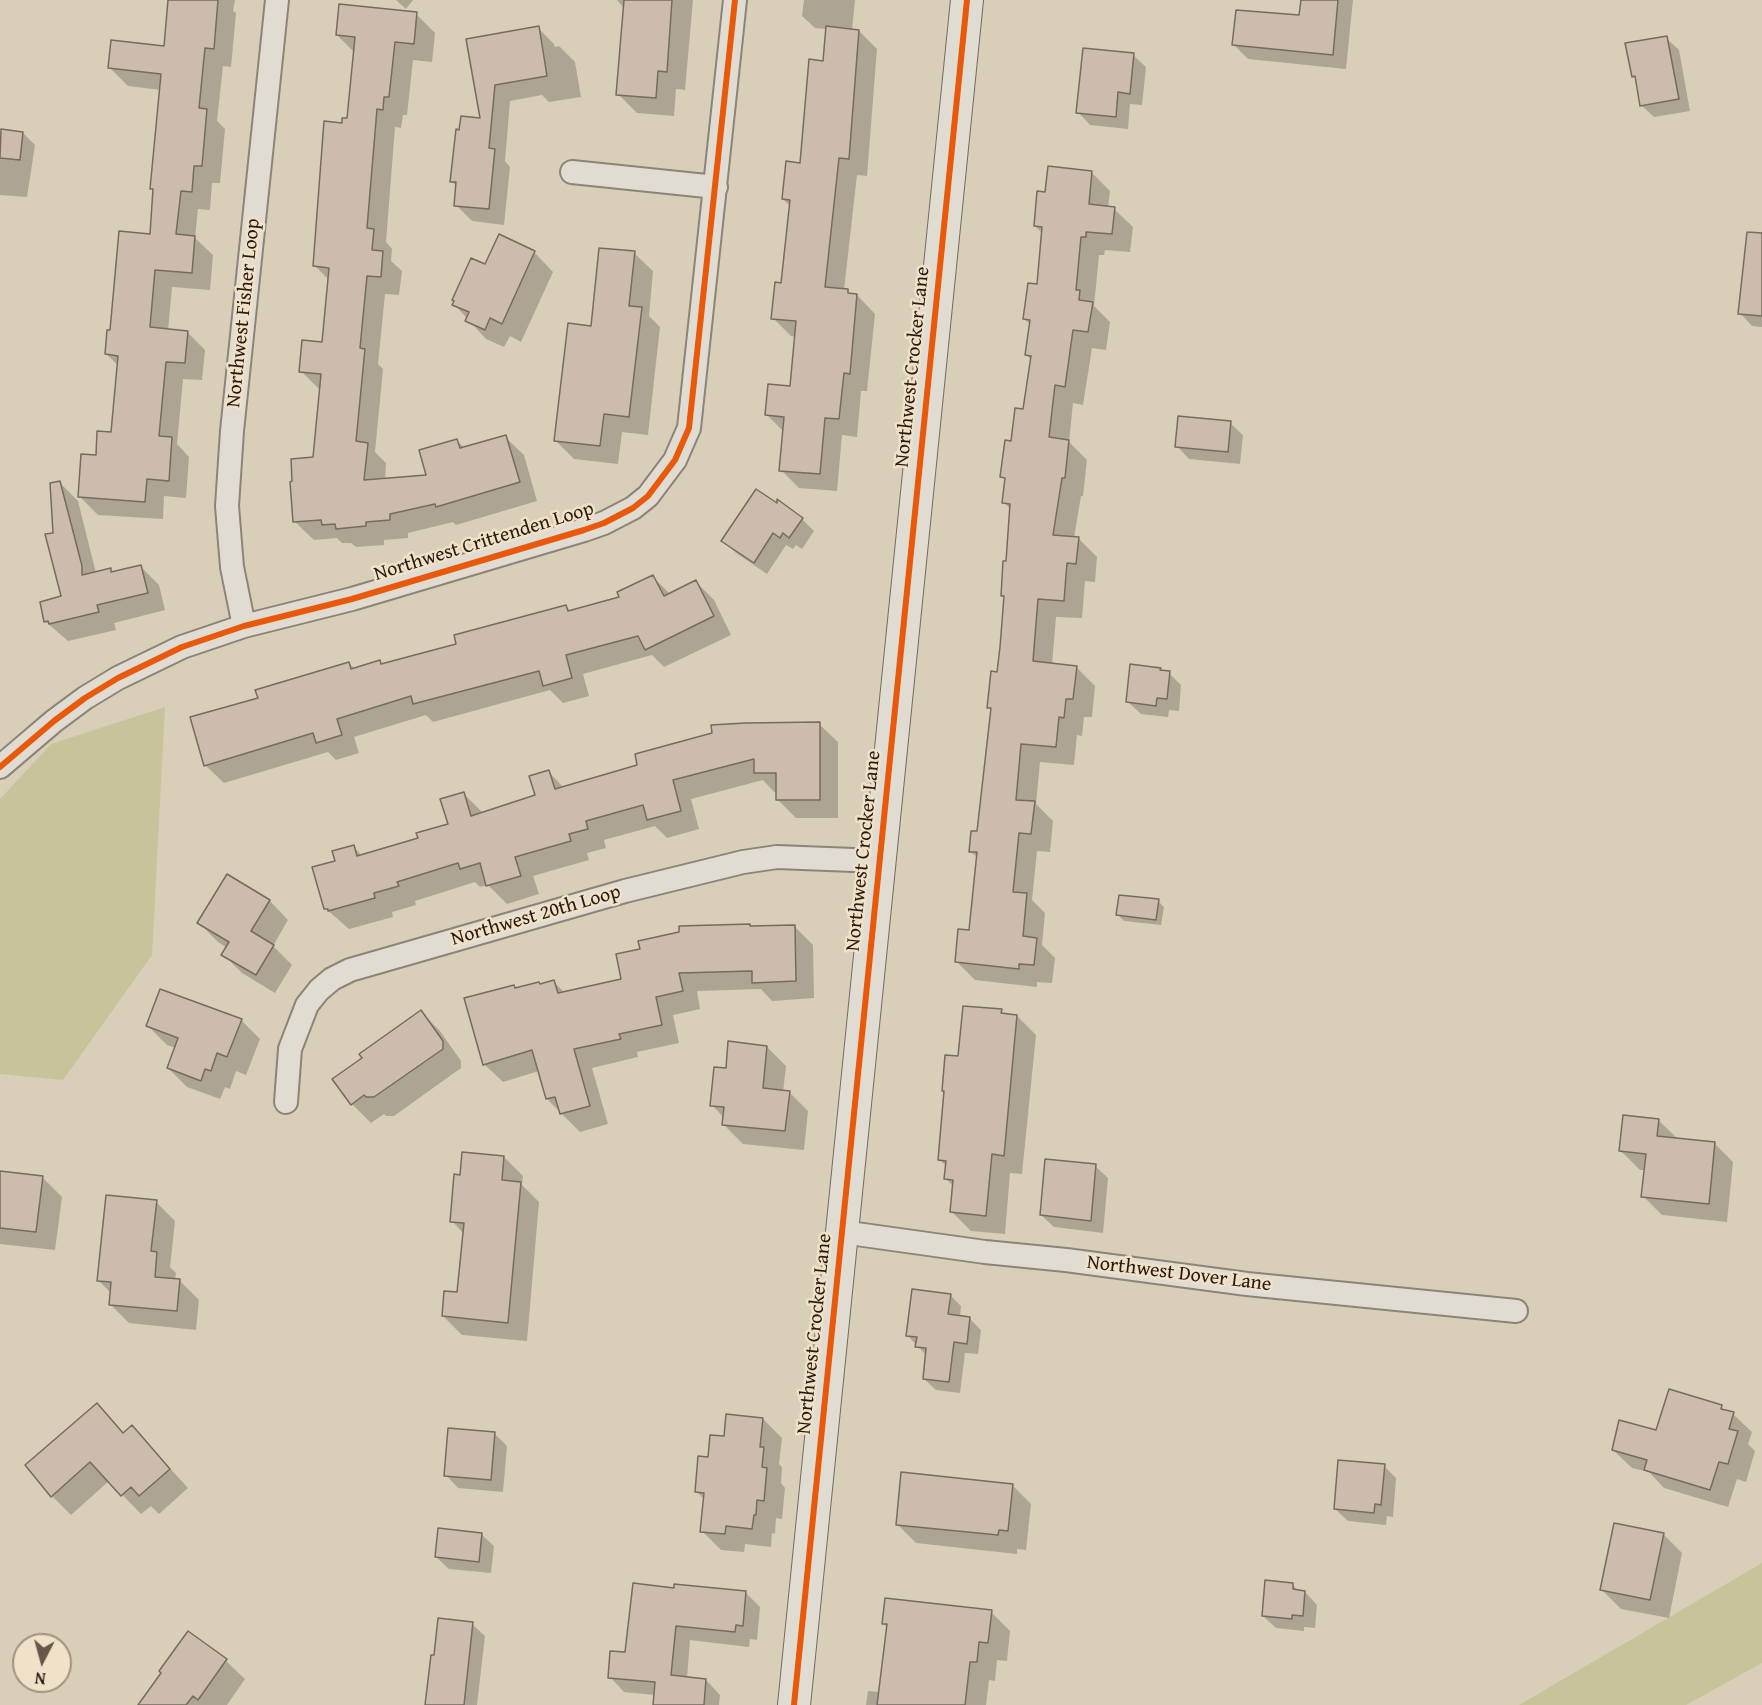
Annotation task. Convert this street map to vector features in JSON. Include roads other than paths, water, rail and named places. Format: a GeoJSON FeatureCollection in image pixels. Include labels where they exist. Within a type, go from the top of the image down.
{"type":"FeatureCollection","features":[{"type":"Feature","properties":{"kind":"street","name":"Northwest Fisher Loop"},"geometry":{"type":"LineString","coordinates":[[244,626],[232,567],[227,506],[232,430],[277,0]]}},
{"type":"Feature","properties":{"kind":"street","name":"Northwest Crittenden Loop"},"geometry":{"type":"LineString","coordinates":[[0,767],[54,720],[118,678],[182,647],[244,626],[352,599],[584,530],[604,523],[648,496],[675,460],[689,428],[735,0]]}},
{"type":"Feature","properties":{"kind":"street","name":"Northwest Crocker Lane"},"geometry":{"type":"LineString","coordinates":[[794,1705],[967,0]]}},
{"type":"Feature","properties":{"kind":"street"},"geometry":{"type":"LineString","coordinates":[[572,172],[716,187]]}},
{"type":"Feature","properties":{"kind":"street","name":"Northwest 20th Loop"},"geometry":{"type":"LineString","coordinates":[[285,1102],[290,1049],[308,1005],[319,990],[332,979],[350,970],[625,891],[743,862],[777,857],[879,861]]}},
{"type":"Feature","properties":{"kind":"street","name":"Northwest Dover Lane"},"geometry":{"type":"LineString","coordinates":[[842,1232],[1247,1284],[1516,1311]]}}]}
